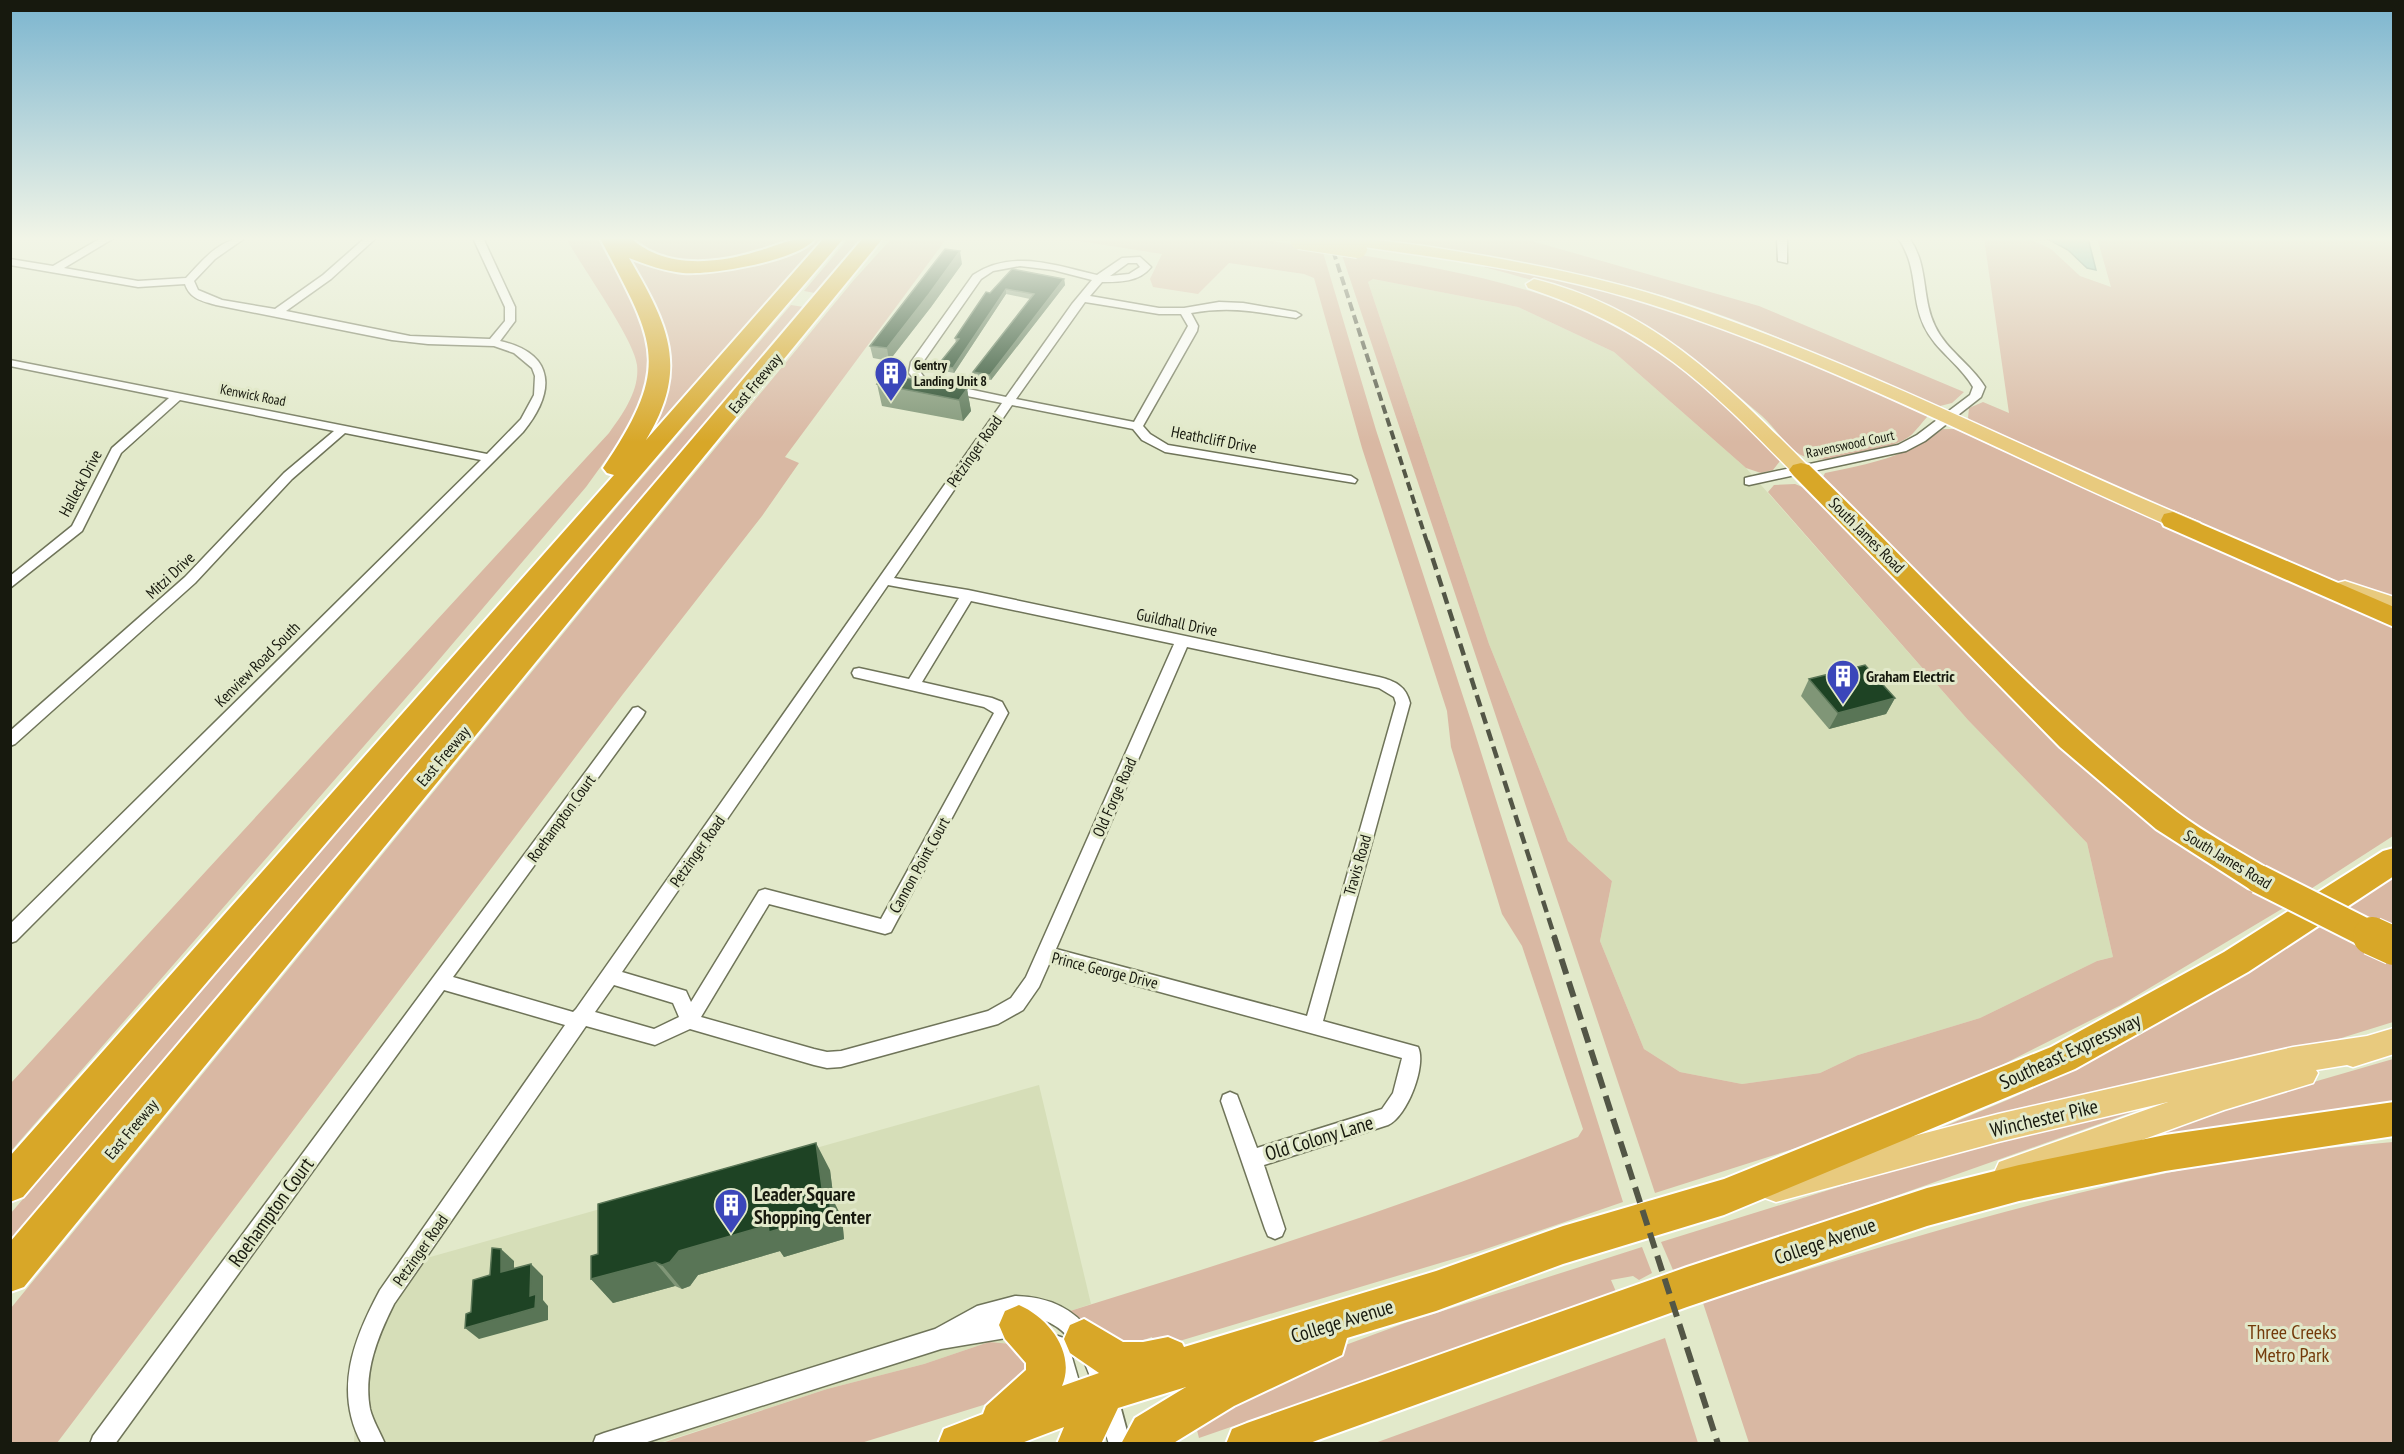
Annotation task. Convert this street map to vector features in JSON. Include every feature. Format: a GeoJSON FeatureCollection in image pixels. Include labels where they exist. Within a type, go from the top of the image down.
{"type":"FeatureCollection","features":[{"type":"Feature","properties":{"kind":"highway"},"geometry":{"type":"LineString","coordinates":[[550,566],[565,530],[639,434],[653,402],[660,368],[653,321],[645,306]]}},
{"type":"Feature","properties":{"kind":"highway","name":"East Freeway"},"geometry":{"type":"LineString","coordinates":[[10,1184],[776,306]]}},
{"type":"Feature","properties":{"kind":"highway","name":"East Freeway"},"geometry":{"type":"LineString","coordinates":[[10,1273],[817,306]]}},
{"type":"Feature","properties":{"kind":"highway","name":"South James Road"},"geometry":{"type":"LineString","coordinates":[[1801,470],[2022,691],[2111,775],[2169,822],[2259,879],[2338,921],[2394,946]]}},
{"type":"Feature","properties":{"kind":"highway","name":"South James Road"},"geometry":{"type":"LineString","coordinates":[[2173,520],[2394,618]]}},
{"type":"Feature","properties":{"kind":"highway","name":"Southeast Expressway"},"geometry":{"type":"LineString","coordinates":[[1724,1197],[2063,1059],[2236,962],[2394,861]]}},
{"type":"Feature","properties":{"kind":"highway"},"geometry":{"type":"LineString","coordinates":[[1927,1207],[2019,1183],[2165,1153],[2394,1119]]}},
{"type":"Feature","properties":{"kind":"highway","name":"College Avenue"},"geometry":{"type":"LineString","coordinates":[[971,1440],[1091,1426],[1305,1332],[1436,1291],[1563,1245],[1724,1197]]}},
{"type":"Feature","properties":{"kind":"highway","name":"College Avenue"},"geometry":{"type":"LineString","coordinates":[[1247,1443],[1676,1291],[1927,1207]]}},
{"type":"Feature","properties":{"kind":"highway"},"geometry":{"type":"LineString","coordinates":[[1142,1443],[1150,1433],[1219,1391],[1436,1291]]}},
{"type":"Feature","properties":{"kind":"highway"},"geometry":{"type":"LineString","coordinates":[[971,1440],[1033,1395],[1047,1376],[1045,1354],[1041,1346],[1019,1325]]}},
{"type":"Feature","properties":{"kind":"highway"},"geometry":{"type":"LineString","coordinates":[[1084,1339],[1103,1355],[1122,1362],[1142,1364],[1245,1333],[1305,1332]]}},
{"type":"Feature","properties":{"kind":"main road","name":"South James Road"},"geometry":{"type":"LineString","coordinates":[[1591,306],[1648,334],[1697,368],[1801,470]]}},
{"type":"Feature","properties":{"kind":"main road","name":"South James Road"},"geometry":{"type":"LineString","coordinates":[[1674,306],[1780,345],[2173,520]]}},
{"type":"Feature","properties":{"kind":"main road"},"geometry":{"type":"LineString","coordinates":[[2173,520],[2394,605]]}},
{"type":"Feature","properties":{"kind":"main road","name":"Winchester Pike"},"geometry":{"type":"LineString","coordinates":[[1724,1197],[1815,1179],[1998,1128],[2164,1089],[2293,1060],[2380,1045]]}},
{"type":"Feature","properties":{"kind":"main road","name":"Winchester Pike"},"geometry":{"type":"LineString","coordinates":[[1927,1207],[2055,1155],[2224,1096],[2304,1073],[2380,1045]]}},
{"type":"Feature","properties":{"kind":"street"},"geometry":{"type":"LineString","coordinates":[[239,306],[427,341],[494,342],[510,321],[509,306]]}},
{"type":"Feature","properties":{"kind":"street"},"geometry":{"type":"LineString","coordinates":[[277,313],[287,306]]}},
{"type":"Feature","properties":{"kind":"street","name":"Heathcliff Drive"},"geometry":{"type":"LineString","coordinates":[[958,306],[917,362],[915,373],[922,382],[936,387],[1137,426],[1146,437],[1165,448],[1351,480]]}},
{"type":"Feature","properties":{"kind":"street","name":"Petzinger Road"},"geometry":{"type":"LineString","coordinates":[[374,1443],[366,1431],[358,1407],[357,1379],[374,1320],[387,1297],[1076,306]]}},
{"type":"Feature","properties":{"kind":"street"},"geometry":{"type":"LineString","coordinates":[[1129,306],[1160,311],[1184,311],[1214,306]]}},
{"type":"Feature","properties":{"kind":"street"},"geometry":{"type":"LineString","coordinates":[[1239,306],[1296,315]]}},
{"type":"Feature","properties":{"kind":"street","name":"Ravenswood Court"},"geometry":{"type":"LineString","coordinates":[[1749,481],[1902,448],[1975,397],[1979,387],[1965,365],[1942,345],[1929,325],[1926,306]]}},
{"type":"Feature","properties":{"kind":"street"},"geometry":{"type":"LineString","coordinates":[[1137,426],[1191,331],[1193,326],[1184,311]]}},
{"type":"Feature","properties":{"kind":"street","name":"Kenview Road South"},"geometry":{"type":"LineString","coordinates":[[10,936],[529,417],[541,394],[539,369],[529,358],[514,349],[494,342]]}},
{"type":"Feature","properties":{"kind":"street","name":"Kenwick Road"},"geometry":{"type":"LineString","coordinates":[[13,366],[344,428],[489,458]]}},
{"type":"Feature","properties":{"kind":"street","name":"Halleck Drive"},"geometry":{"type":"LineString","coordinates":[[10,584],[77,528],[116,451],[178,396]]}},
{"type":"Feature","properties":{"kind":"street","name":"Mitzi Drive"},"geometry":{"type":"LineString","coordinates":[[10,740],[190,580],[288,476],[344,428]]}},
{"type":"Feature","properties":{"kind":"street","name":"Guildhall Drive"},"geometry":{"type":"LineString","coordinates":[[886,577],[925,589],[934,588],[968,595],[1393,686],[1402,696],[1402,703]]}},
{"type":"Feature","properties":{"kind":"street"},"geometry":{"type":"LineString","coordinates":[[913,685],[968,595]]}},
{"type":"Feature","properties":{"kind":"street","name":"Old Forge Road"},"geometry":{"type":"LineString","coordinates":[[1045,953],[1182,641]]}},
{"type":"Feature","properties":{"kind":"street","name":"Cannon Point Court"},"geometry":{"type":"LineString","coordinates":[[689,1021],[765,896],[885,927],[1001,714],[997,706],[987,702],[859,673]]}},
{"type":"Feature","properties":{"kind":"street","name":"Travis Road"},"geometry":{"type":"LineString","coordinates":[[1313,1026],[1402,703]]}},
{"type":"Feature","properties":{"kind":"street","name":"Roehampton Court"},"geometry":{"type":"LineString","coordinates":[[101,1443],[638,712]]}},
{"type":"Feature","properties":{"kind":"street","name":"Prince George Drive"},"geometry":{"type":"LineString","coordinates":[[689,1021],[814,1057],[827,1060],[841,1059],[992,1018],[1017,1004],[1033,982],[1045,953],[1412,1053]]}},
{"type":"Feature","properties":{"kind":"street"},"geometry":{"type":"LineString","coordinates":[[440,981],[655,1037],[689,1021],[680,997],[609,976]]}},
{"type":"Feature","properties":{"kind":"street","name":"Old Colony Lane"},"geometry":{"type":"LineString","coordinates":[[1252,1159],[1388,1116],[1398,1106],[1403,1094],[1412,1053]]}},
{"type":"Feature","properties":{"kind":"street","name":"Old Colony Lane"},"geometry":{"type":"LineString","coordinates":[[1230,1101],[1275,1229]]}},
{"type":"Feature","properties":{"kind":"street"},"geometry":{"type":"LineString","coordinates":[[941,1338],[964,1321],[996,1308],[1023,1305],[1038,1307],[1053,1313],[1070,1323],[1084,1339],[1091,1426]]}},
{"type":"Feature","properties":{"kind":"street"},"geometry":{"type":"LineString","coordinates":[[604,1443],[941,1338],[1019,1325],[1041,1331],[1058,1346],[1091,1426]]}},
{"type":"Feature","properties":{"kind":"shaded area"},"geometry":{"type":"Polygon","coordinates":[[[1376,306],[1518,307],[1614,352],[1746,468],[1968,720],[2087,843],[2113,957],[2097,961],[1980,1018],[1858,1055],[1820,1073],[1742,1084],[1680,1072],[1644,1049],[1600,941],[1612,881],[1568,841],[1489,644],[1376,306]]]}},
{"type":"Feature","properties":{"kind":"shaded area"},"geometry":{"type":"Polygon","coordinates":[[[1039,1085],[1091,1304],[1070,1311],[1012,1344],[989,1342],[924,1364],[827,1389],[659,1443],[354,1444],[357,1368],[409,1263],[1039,1085]]]}},
{"type":"Feature","properties":{"kind":"green space"},"geometry":{"type":"Polygon","coordinates":[[[608,306],[635,306],[651,353],[646,391],[625,433],[586,487],[432,668],[11,1151],[11,1083],[609,433],[625,410],[636,384],[637,374],[634,353],[608,306]]]}},
{"type":"Feature","properties":{"kind":"green space"},"geometry":{"type":"Polygon","coordinates":[[[638,306],[763,306],[639,445],[662,385],[638,306]]]}},
{"type":"Feature","properties":{"kind":"green space"},"geometry":{"type":"Polygon","coordinates":[[[790,306],[804,307],[11,1242],[11,1213],[790,306]]]}},
{"type":"Feature","properties":{"kind":"green space"},"geometry":{"type":"Polygon","coordinates":[[[833,306],[897,306],[785,457],[799,463],[762,516],[623,694],[57,1443],[11,1443],[11,1308],[833,306]]]}},
{"type":"Feature","properties":{"kind":"green space"},"geometry":{"type":"Polygon","coordinates":[[[1322,306],[1339,306],[1376,430],[1474,730],[1623,1202],[1477,1252],[1156,1348],[1152,1337],[1141,1341],[1145,1353],[1086,1325],[1070,1311],[1389,1208],[1578,1137],[1583,1129],[1522,946],[1502,914],[1451,747],[1447,711],[1362,448],[1322,306]]]}},
{"type":"Feature","properties":{"kind":"green space"},"geometry":{"type":"Polygon","coordinates":[[[1359,306],[1376,306],[1489,644],[1568,841],[1612,881],[1600,941],[1644,1049],[1680,1072],[1742,1084],[1820,1073],[1858,1055],[1980,1018],[2097,961],[2113,957],[2087,843],[1968,720],[1768,492],[1774,485],[1795,484],[1805,488],[1992,676],[2290,904],[2121,1005],[2002,1065],[1809,1144],[1655,1193],[1359,306]]]}},
{"type":"Feature","properties":{"kind":"green space"},"geometry":{"type":"Polygon","coordinates":[[[1512,306],[1571,306],[1636,336],[1674,361],[1702,384],[1780,461],[1773,470],[1761,473],[1746,468],[1614,352],[1512,306]]]}},
{"type":"Feature","properties":{"kind":"green space"},"geometry":{"type":"Polygon","coordinates":[[[1604,306],[1660,306],[1740,334],[1928,416],[1910,436],[1890,446],[1831,459],[1802,456],[1762,416],[1713,375],[1642,324],[1604,306]]]}},
{"type":"Feature","properties":{"kind":"green space"},"geometry":{"type":"Polygon","coordinates":[[[1694,306],[1759,306],[1964,392],[1952,403],[1936,407],[1779,338],[1694,306]]]}},
{"type":"Feature","properties":{"kind":"green space"},"geometry":{"type":"Polygon","coordinates":[[[1994,306],[2393,306],[2393,602],[2266,554],[1974,425],[1968,418],[1969,408],[1983,402],[2009,413],[1994,306]]]}},
{"type":"Feature","properties":{"kind":"green space"},"geometry":{"type":"Polygon","coordinates":[[[1943,429],[1957,429],[2393,624],[2393,836],[2306,892],[2225,846],[2167,809],[2063,723],[1982,645],[1825,483],[1823,477],[1825,473],[1901,453],[1943,429]]]}},
{"type":"Feature","properties":{"kind":"green space"},"geometry":{"type":"Polygon","coordinates":[[[2393,878],[2393,1022],[2335,1040],[2085,1094],[1931,1132],[2036,1087],[2128,1039],[2262,961],[2393,878]]]}},
{"type":"Feature","properties":{"kind":"green space"},"geometry":{"type":"Polygon","coordinates":[[[2393,1059],[2393,1106],[2123,1143],[2234,1105],[2393,1059]]]}},
{"type":"Feature","properties":{"kind":"green space"},"geometry":{"type":"Polygon","coordinates":[[[2147,1107],[1709,1262],[1673,1270],[1661,1242],[1980,1143],[2147,1107]]]}},
{"type":"Feature","properties":{"kind":"green space","name":"Three Creeks Metro Park"},"geometry":{"type":"Polygon","coordinates":[[[2393,1142],[2393,1443],[1749,1443],[1703,1303],[1894,1243],[2087,1191],[2239,1159],[2393,1142]]]}},
{"type":"Feature","properties":{"kind":"green space"},"geometry":{"type":"Polygon","coordinates":[[[1642,1247],[1652,1273],[1639,1280],[1633,1276],[1611,1280],[1617,1294],[1199,1438],[1194,1419],[1340,1347],[1405,1323],[1642,1247]]]}},
{"type":"Feature","properties":{"kind":"green space"},"geometry":{"type":"Polygon","coordinates":[[[1665,1338],[1698,1443],[1375,1443],[1665,1338]]]}},
{"type":"Feature","properties":{"kind":"green space"},"geometry":{"type":"Polygon","coordinates":[[[989,1342],[1012,1344],[1033,1366],[993,1402],[861,1443],[659,1444],[827,1389],[924,1364],[989,1342]]]}},
{"type":"Feature","properties":{"kind":"building"},"geometry":{"type":"Polygon","coordinates":[[[901,306],[920,306],[887,348],[870,346],[901,306]]]}},
{"type":"Feature","properties":{"kind":"building"},"geometry":{"type":"Polygon","coordinates":[[[977,306],[995,306],[953,368],[938,365],[959,339],[955,338],[977,306]]]}},
{"type":"Feature","properties":{"kind":"building"},"geometry":{"type":"Polygon","coordinates":[[[1025,306],[1043,306],[990,375],[973,372],[1025,306]]]}},
{"type":"Feature","properties":{"kind":"building"},"geometry":{"type":"Polygon","coordinates":[[[885,374],[967,389],[959,400],[877,384],[885,374]]]}},
{"type":"Feature","properties":{"kind":"building"},"geometry":{"type":"Polygon","coordinates":[[[1865,665],[1895,698],[1838,713],[1809,679],[1865,665]]]}},
{"type":"Feature","properties":{"kind":"building"},"geometry":{"type":"Polygon","coordinates":[[[816,1143],[823,1195],[829,1193],[831,1214],[769,1232],[768,1225],[679,1251],[670,1262],[662,1265],[655,1262],[591,1279],[591,1256],[598,1254],[598,1204],[816,1143]]]}},
{"type":"Feature","properties":{"kind":"building"},"geometry":{"type":"Polygon","coordinates":[[[492,1248],[501,1249],[501,1272],[531,1264],[530,1296],[536,1294],[535,1308],[465,1328],[466,1314],[471,1312],[473,1280],[490,1275],[492,1248]]]}},
{"type":"Feature","properties":{"kind":"railway"},"geometry":{"type":"LineString","coordinates":[[1351,306],[1427,542]]}},
{"type":"Feature","properties":{"kind":"railway"},"geometry":{"type":"LineString","coordinates":[[1427,541],[1555,938]]}},
{"type":"Feature","properties":{"kind":"railway"},"geometry":{"type":"LineString","coordinates":[[1554,936],[1718,1444]]}},
{"type":"Feature","properties":{"kind":"place","name":"Gentry Landing Unit 8"},"geometry":{"type":"Point","coordinates":[891,402]}},
{"type":"Feature","properties":{"kind":"place","name":"Graham Electric"},"geometry":{"type":"Point","coordinates":[1843,705]}},
{"type":"Feature","properties":{"kind":"place","name":"Leader Square Shopping Center"},"geometry":{"type":"Point","coordinates":[731,1234]}}]}
